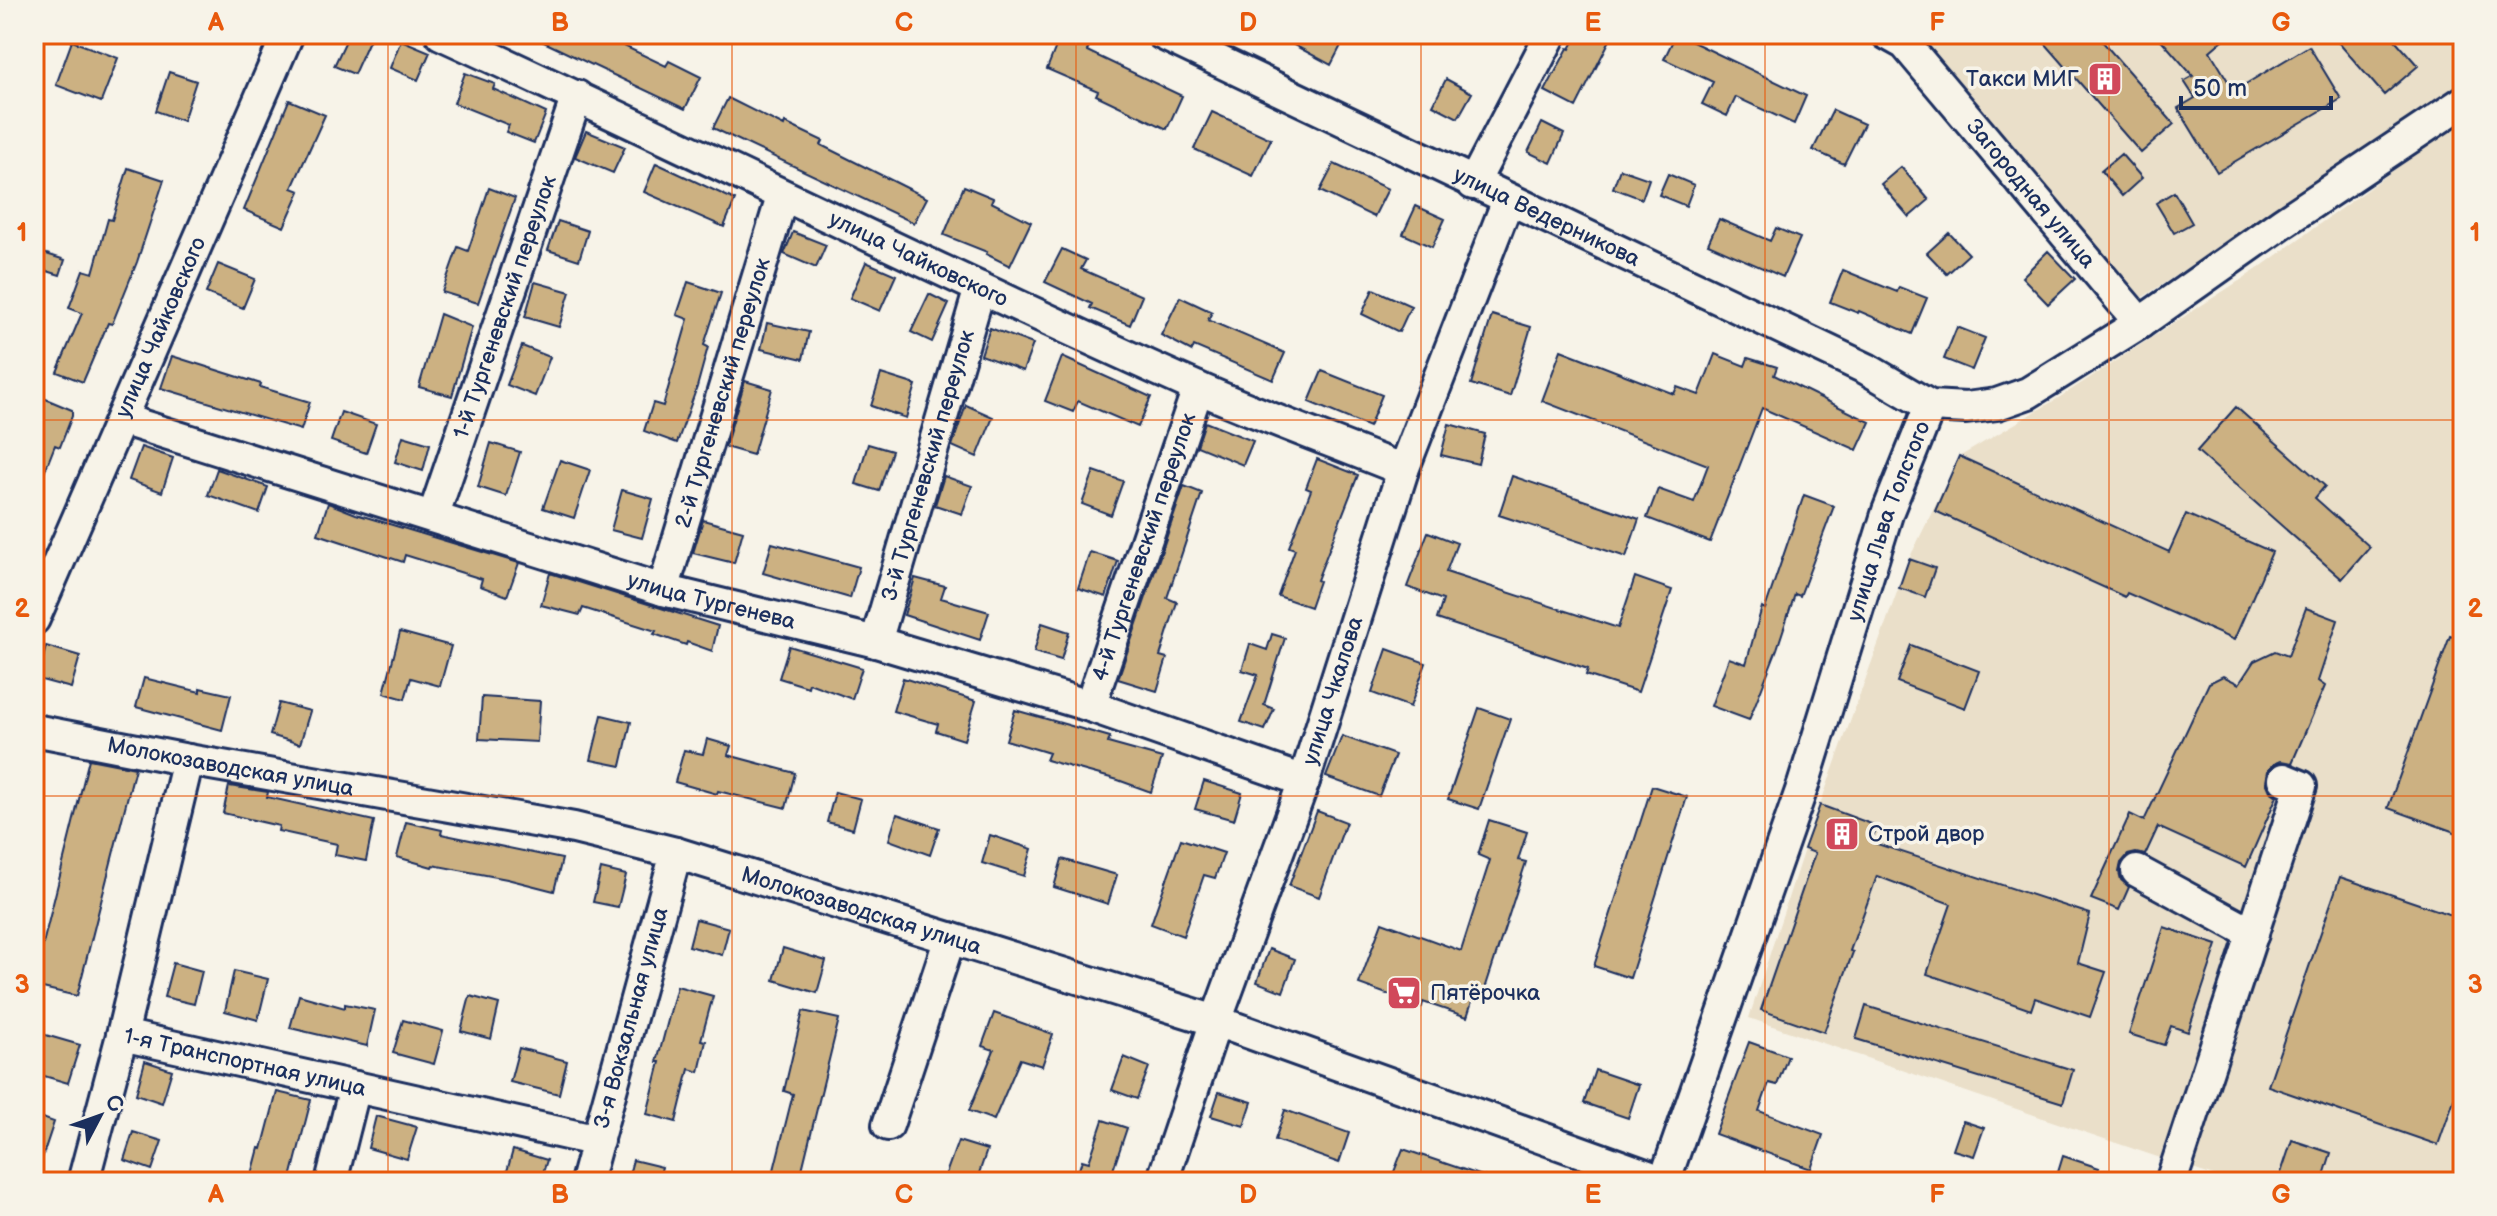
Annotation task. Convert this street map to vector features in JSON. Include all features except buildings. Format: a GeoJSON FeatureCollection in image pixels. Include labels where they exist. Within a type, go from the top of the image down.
{"type":"FeatureCollection","features":[{"type":"Feature","properties":{"kind":"street","name":"улица Чайковского"},"geometry":{"type":"LineString","coordinates":[[34,619],[288,34]]}},
{"type":"Feature","properties":{"kind":"street","name":"улица Чайковского"},"geometry":{"type":"LineString","coordinates":[[441,34],[577,96],[782,197],[1198,388],[1403,470]]}},
{"type":"Feature","properties":{"kind":"street","name":"улица Ведерникова"},"geometry":{"type":"LineString","coordinates":[[1162,34],[1867,369],[1930,406]]}},
{"type":"Feature","properties":{"kind":"street"},"geometry":{"type":"LineString","coordinates":[[1473,184],[1551,34]]}},
{"type":"Feature","properties":{"kind":"street","name":"Загородная улица"},"geometry":{"type":"LineString","coordinates":[[1893,36],[1905,44],[2140,323]]}},
{"type":"Feature","properties":{"kind":"street","name":"1-й Тургеневский переулок"},"geometry":{"type":"LineString","coordinates":[[433,517],[577,96]]}},
{"type":"Feature","properties":{"kind":"street","name":"улица Льва Толстого"},"geometry":{"type":"LineString","coordinates":[[1664,1182],[1803,785],[1888,511],[1930,406],[1966,408],[1997,404],[2028,393],[2140,323],[2463,102]]}},
{"type":"Feature","properties":{"kind":"street","name":"2-й Тургеневский переулок"},"geometry":{"type":"LineString","coordinates":[[663,590],[782,197]]}},
{"type":"Feature","properties":{"kind":"street","name":"улица Чкалова"},"geometry":{"type":"LineString","coordinates":[[1162,1182],[1216,1021],[1304,781],[1403,470],[1508,200]]}},
{"type":"Feature","properties":{"kind":"street","name":"3-й Тургеневский переулок"},"geometry":{"type":"LineString","coordinates":[[876,642],[980,288]]}},
{"type":"Feature","properties":{"kind":"street","name":"4-й Тургеневский переулок"},"geometry":{"type":"LineString","coordinates":[[1090,706],[1198,388]]}},
{"type":"Feature","properties":{"kind":"street","name":"улица Тургенева"},"geometry":{"type":"LineString","coordinates":[[121,419],[663,590],[876,642],[1090,706],[1304,781]]}},
{"type":"Feature","properties":{"kind":"street","name":"Молокозаводская улица"},"geometry":{"type":"LineString","coordinates":[[34,730],[574,828],[676,853],[1216,1021],[1664,1182]]}},
{"type":"Feature","properties":{"kind":"street","name":"1-я Транспортная улица"},"geometry":{"type":"LineString","coordinates":[[188,760],[122,1035],[598,1141]]}},
{"type":"Feature","properties":{"kind":"street"},"geometry":{"type":"LineString","coordinates":[[2173,1175],[2301,786],[2284,779]]}},
{"type":"Feature","properties":{"kind":"street","name":"3-я Вокзальная улица"},"geometry":{"type":"LineString","coordinates":[[586,1182],[676,853]]}},
{"type":"Feature","properties":{"kind":"street"},"geometry":{"type":"LineString","coordinates":[[2137,871],[2253,934]]}},
{"type":"Feature","properties":{"kind":"street"},"geometry":{"type":"LineString","coordinates":[[888,1125],[950,938]]}},
{"type":"Feature","properties":{"kind":"street"},"geometry":{"type":"LineString","coordinates":[[83,1182],[122,1035]]}},
{"type":"Feature","properties":{"kind":"street"},"geometry":{"type":"LineString","coordinates":[[331,1182],[355,1087]]}},
{"type":"Feature","properties":{"kind":"shaded area"},"geometry":{"type":"Polygon","coordinates":[[[1919,34],[2463,34],[2463,86],[2137,301],[1919,34]]]}},
{"type":"Feature","properties":{"kind":"shaded area"},"geometry":{"type":"Polygon","coordinates":[[[2463,120],[2463,1182],[2231,1182],[1749,1018],[1804,849],[1909,559],[1959,457],[2060,397],[2256,270],[2463,120]]]}},
{"type":"Feature","properties":{"kind":"place","name":"Такси МИГ"},"geometry":{"type":"Point","coordinates":[2105,79]}},
{"type":"Feature","properties":{"kind":"place","name":"Строй двор"},"geometry":{"type":"Point","coordinates":[1842,834]}},
{"type":"Feature","properties":{"kind":"place","name":"Пятёрочка"},"geometry":{"type":"Point","coordinates":[1404,993]}}]}
